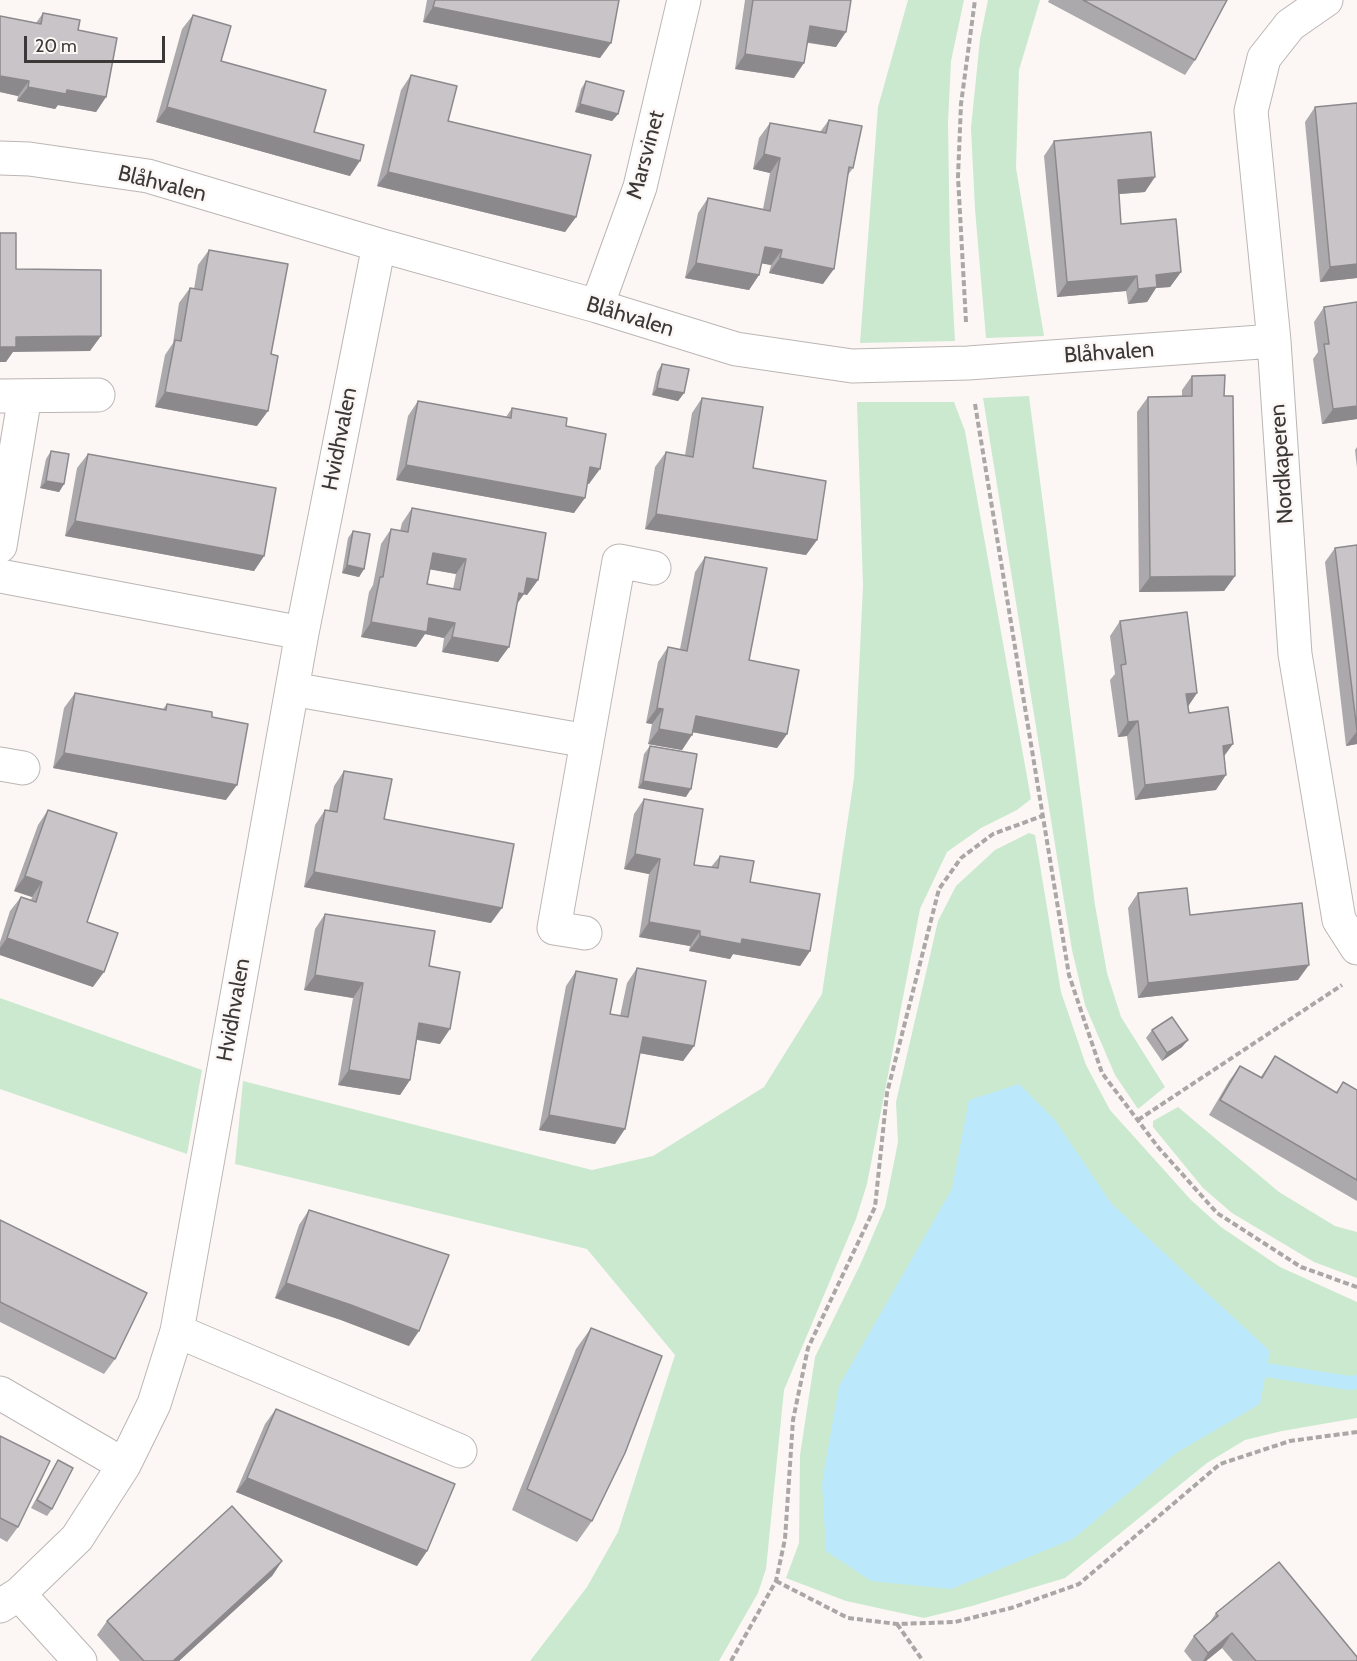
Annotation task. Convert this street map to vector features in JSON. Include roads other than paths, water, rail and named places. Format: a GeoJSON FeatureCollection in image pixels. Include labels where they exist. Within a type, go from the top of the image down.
{"type":"FeatureCollection","features":[{"type":"Feature","properties":{"kind":"street","name":"Marsvinet"},"geometry":{"type":"LineString","coordinates":[[597,306],[640,188],[684,0]]}},
{"type":"Feature","properties":{"kind":"street","name":"Nordkaperen"},"geometry":{"type":"LineString","coordinates":[[1326,0],[1290,25],[1264,58],[1251,111],[1274,341],[1295,654],[1339,920],[1357,948]]}},
{"type":"Feature","properties":{"kind":"street","name":"Blåhvalen"},"geometry":{"type":"LineString","coordinates":[[0,158],[29,159],[148,177],[597,306],[736,349],[852,366],[968,363],[1274,341]]}},
{"type":"Feature","properties":{"kind":"street","name":"Hvidhvalen"},"geometry":{"type":"LineString","coordinates":[[80,1661],[9,1600],[76,1538],[124,1465],[154,1404],[177,1331],[302,633],[379,245]]}},
{"type":"Feature","properties":{"kind":"street"},"geometry":{"type":"LineString","coordinates":[[0,546],[12,396],[98,395]]}},
{"type":"Feature","properties":{"kind":"street"},"geometry":{"type":"LineString","coordinates":[[585,933],[554,928],[619,561],[654,568]]}},
{"type":"Feature","properties":{"kind":"street"},"geometry":{"type":"LineString","coordinates":[[0,576],[302,633]]}},
{"type":"Feature","properties":{"kind":"street"},"geometry":{"type":"LineString","coordinates":[[292,689],[587,741]]}},
{"type":"Feature","properties":{"kind":"street"},"geometry":{"type":"LineString","coordinates":[[177,1331],[460,1451]]}},
{"type":"Feature","properties":{"kind":"street"},"geometry":{"type":"LineString","coordinates":[[0,1393],[124,1465]]}},
{"type":"Feature","properties":{"kind":"water"},"geometry":{"type":"Polygon","coordinates":[[[1019,1084],[1055,1120],[1111,1203],[1270,1351],[1260,1404],[1176,1453],[1073,1539],[951,1589],[871,1581],[826,1551],[822,1483],[839,1386],[952,1189],[969,1100],[1019,1084]]]}},
{"type":"Feature","properties":{"kind":"waterway"},"geometry":{"type":"LineString","coordinates":[[1266,1370],[1349,1383],[1357,1382]]}}]}
